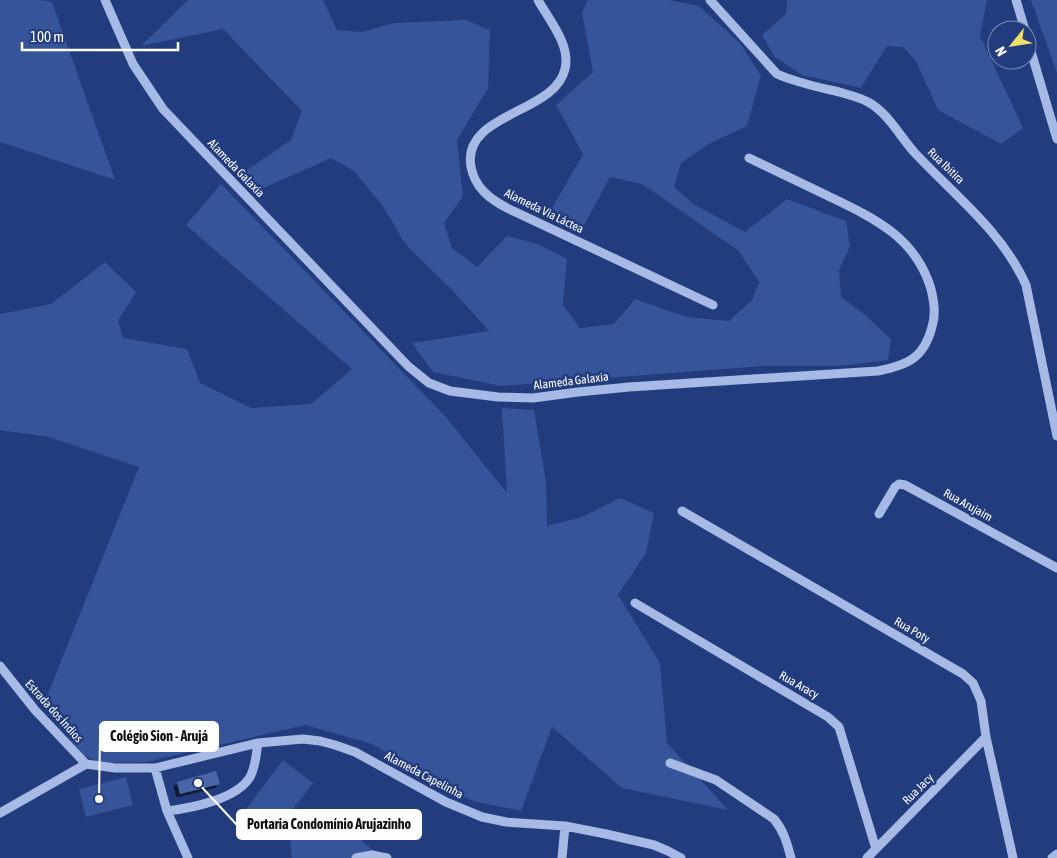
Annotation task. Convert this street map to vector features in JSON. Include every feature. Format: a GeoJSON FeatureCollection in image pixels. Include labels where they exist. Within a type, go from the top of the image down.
{"type":"FeatureCollection","features":[{"type":"Feature","properties":{"kind":"street","name":"Alameda Galaxia"},"geometry":{"type":"LineString","coordinates":[[105,0],[133,64],[163,109],[408,366],[429,383],[450,391],[498,397],[533,398],[629,387],[878,371],[896,367],[916,356],[928,342],[934,319],[934,301],[927,278],[914,255],[899,236],[874,218],[749,158]]}},
{"type":"Feature","properties":{"kind":"street","name":"Alameda Via Láctea"},"geometry":{"type":"LineString","coordinates":[[538,0],[563,44],[566,56],[565,70],[560,82],[550,92],[480,135],[472,147],[470,161],[472,175],[479,188],[490,199],[507,208],[713,305]]}},
{"type":"Feature","properties":{"kind":"street","name":"Rua Ibitira"},"geometry":{"type":"LineString","coordinates":[[710,0],[777,74],[790,80],[859,97],[878,108],[913,150],[996,236],[1018,268],[1026,285],[1057,436]]}},
{"type":"Feature","properties":{"kind":"street"},"geometry":{"type":"LineString","coordinates":[[1016,0],[1021,20]]}},
{"type":"Feature","properties":{"kind":"street"},"geometry":{"type":"LineString","coordinates":[[1037,70],[1057,139]]}},
{"type":"Feature","properties":{"kind":"street","name":"Rua Arujaim"},"geometry":{"type":"LineString","coordinates":[[879,514],[895,487],[899,484],[905,485],[1057,568]]}},
{"type":"Feature","properties":{"kind":"street","name":"Rua Poty"},"geometry":{"type":"LineString","coordinates":[[682,511],[963,674],[973,683],[977,690],[1013,858]]}},
{"type":"Feature","properties":{"kind":"street","name":"Rua Aracy"},"geometry":{"type":"LineString","coordinates":[[635,603],[828,717],[839,728],[876,848]]}},
{"type":"Feature","properties":{"kind":"street","name":"Estrada dos Índios"},"geometry":{"type":"LineString","coordinates":[[0,666],[35,710],[86,764]]}},
{"type":"Feature","properties":{"kind":"street","name":"Rua Jacy"},"geometry":{"type":"LineString","coordinates":[[867,858],[986,737]]}},
{"type":"Feature","properties":{"kind":"street","name":"Alameda Capelinha"},"geometry":{"type":"LineString","coordinates":[[155,768],[258,743],[303,739],[335,745],[355,752],[446,802],[473,814],[506,822],[565,826],[606,834],[654,845],[668,850],[681,858]]}},
{"type":"Feature","properties":{"kind":"street"},"geometry":{"type":"LineString","coordinates":[[167,811],[215,800],[237,792],[246,784],[255,767],[258,743]]}},
{"type":"Feature","properties":{"kind":"street"},"geometry":{"type":"LineString","coordinates":[[670,763],[716,780],[774,819],[780,826],[791,858]]}},
{"type":"Feature","properties":{"kind":"street"},"geometry":{"type":"LineString","coordinates":[[0,813],[86,764],[115,768],[155,768],[167,811],[188,858]]}},
{"type":"Feature","properties":{"kind":"street"},"geometry":{"type":"LineString","coordinates":[[562,858],[565,826]]}},
{"type":"Feature","properties":{"kind":"street"},"geometry":{"type":"LineString","coordinates":[[1052,858],[1057,854]]}},
{"type":"Feature","properties":{"kind":"street"},"geometry":{"type":"LineString","coordinates":[[356,858],[372,855],[387,858]]}},
{"type":"Feature","properties":{"kind":"shaded area"},"geometry":{"type":"Polygon","coordinates":[[[0,0],[41,0],[52,2],[115,180],[0,142],[0,0]]]}},
{"type":"Feature","properties":{"kind":"shaded area"},"geometry":{"type":"Polygon","coordinates":[[[188,0],[323,0],[337,30],[362,32],[394,23],[466,20],[490,30],[488,88],[457,140],[463,196],[444,223],[452,248],[477,267],[507,236],[538,244],[567,259],[563,305],[580,328],[614,324],[635,299],[686,317],[729,321],[752,300],[759,282],[739,251],[642,184],[610,177],[582,229],[548,215],[583,154],[556,105],[593,72],[582,13],[588,0],[669,0],[699,6],[740,43],[761,76],[747,126],[709,144],[681,163],[674,187],[695,205],[745,232],[787,199],[846,221],[850,246],[839,270],[841,297],[864,314],[891,339],[888,360],[840,366],[763,366],[501,386],[433,372],[412,343],[489,331],[452,290],[406,245],[382,205],[354,171],[331,158],[259,190],[245,171],[291,140],[302,111],[223,29],[141,46],[188,0]]]}},
{"type":"Feature","properties":{"kind":"shaded area"},"geometry":{"type":"Polygon","coordinates":[[[787,0],[987,0],[980,36],[987,51],[987,70],[996,70],[1023,128],[1001,144],[938,110],[916,61],[903,47],[887,46],[861,88],[802,75],[775,57],[762,35],[786,14],[787,0]]]}},
{"type":"Feature","properties":{"kind":"shaded area"},"geometry":{"type":"Polygon","coordinates":[[[1031,0],[1057,0],[1057,73],[1031,0]]]}},
{"type":"Feature","properties":{"kind":"shaded area"},"geometry":{"type":"Polygon","coordinates":[[[221,184],[445,416],[507,493],[502,408],[534,410],[546,482],[547,526],[582,517],[620,498],[654,513],[646,553],[618,595],[660,663],[667,743],[728,810],[622,788],[552,727],[521,811],[473,801],[431,780],[372,744],[305,725],[146,762],[101,763],[83,755],[43,706],[139,467],[49,437],[0,430],[0,314],[51,304],[105,262],[136,292],[118,321],[123,338],[187,349],[200,383],[251,408],[311,404],[352,369],[186,225],[221,184]]]}},
{"type":"Feature","properties":{"kind":"shaded area"},"geometry":{"type":"Polygon","coordinates":[[[283,760],[313,783],[273,835],[243,813],[283,760]]]}},
{"type":"Feature","properties":{"kind":"shaded area"},"geometry":{"type":"Polygon","coordinates":[[[126,777],[133,805],[86,817],[79,789],[126,777]]]}},
{"type":"Feature","properties":{"kind":"shaded area"},"geometry":{"type":"Polygon","coordinates":[[[300,820],[320,824],[342,824],[382,858],[292,858],[289,831],[300,820]]]}},
{"type":"Feature","properties":{"kind":"building"},"geometry":{"type":"Polygon","coordinates":[[[216,771],[220,784],[180,794],[177,782],[216,771]]]}},
{"type":"Feature","properties":{"kind":"place","name":"Portaria Condomínio Arujazinho"},"geometry":{"type":"Point","coordinates":[198,783]}},
{"type":"Feature","properties":{"kind":"place","name":"Colégio Sion - Arujá"},"geometry":{"type":"Point","coordinates":[99,799]}}]}
